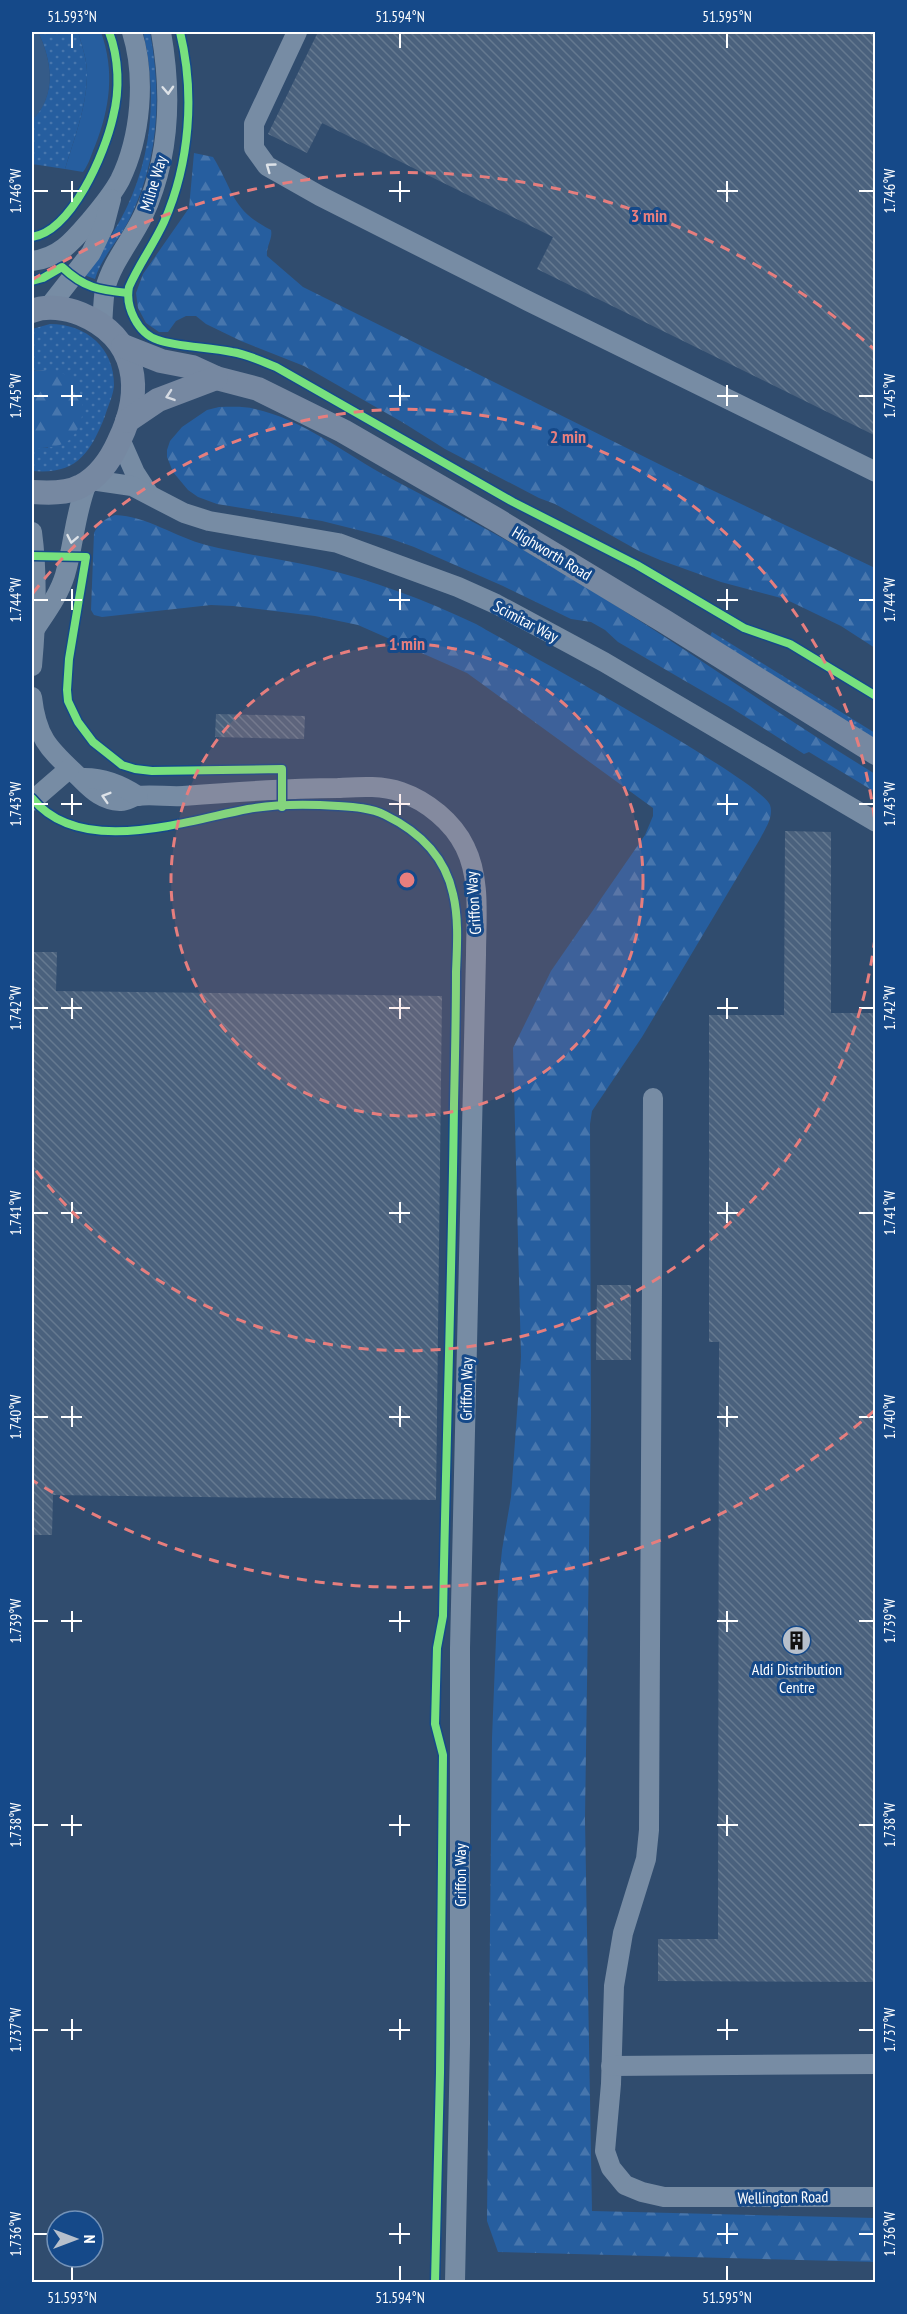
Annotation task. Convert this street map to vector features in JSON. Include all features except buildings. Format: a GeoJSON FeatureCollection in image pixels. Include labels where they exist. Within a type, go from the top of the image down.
{"type":"FeatureCollection","features":[{"type":"Feature","properties":{"kind":"main road"},"geometry":{"type":"LineString","coordinates":[[32,492],[64,491],[79,488],[89,481],[112,457],[124,430],[134,389],[130,360],[123,346],[102,326],[92,318],[78,312],[37,309]]}},
{"type":"Feature","properties":{"kind":"main road","name":"Highworth Road"},"geometry":{"type":"LineString","coordinates":[[123,346],[154,359],[192,367],[216,378],[258,389],[293,405],[417,472],[664,621],[876,753]]}},
{"type":"Feature","properties":{"kind":"main road"},"geometry":{"type":"LineString","coordinates":[[124,430],[158,400],[216,378]]}},
{"type":"Feature","properties":{"kind":"street","name":"Milne Way"},"geometry":{"type":"LineString","coordinates":[[37,309],[91,253],[104,226],[112,194],[126,166],[139,109],[139,70],[132,32]]}},
{"type":"Feature","properties":{"kind":"street","name":"Milne Way"},"geometry":{"type":"LineString","coordinates":[[102,326],[104,297],[109,278],[143,215],[160,170],[167,123],[168,93],[161,32]]}},
{"type":"Feature","properties":{"kind":"street"},"geometry":{"type":"LineString","coordinates":[[297,32],[259,109],[254,124],[253,140],[258,155],[267,166],[320,196],[876,472]]}},
{"type":"Feature","properties":{"kind":"street","name":"Milne Way"},"geometry":{"type":"LineString","coordinates":[[32,261],[57,254],[68,247],[112,194]]}},
{"type":"Feature","properties":{"kind":"street","name":"Scimitar Way"},"geometry":{"type":"LineString","coordinates":[[124,430],[135,473],[148,492]]}},
{"type":"Feature","properties":{"kind":"street"},"geometry":{"type":"LineString","coordinates":[[35,629],[65,575],[76,516],[89,481]]}},
{"type":"Feature","properties":{"kind":"street","name":"Scimitar Way"},"geometry":{"type":"LineString","coordinates":[[89,481],[123,483],[148,492],[184,513],[209,521],[320,539],[365,552],[448,583],[496,604],[631,678],[876,822]]}},
{"type":"Feature","properties":{"kind":"street"},"geometry":{"type":"LineString","coordinates":[[32,532],[35,629],[32,666]]}},
{"type":"Feature","properties":{"kind":"street"},"geometry":{"type":"LineString","coordinates":[[32,697],[33,712],[43,739],[51,751],[75,774],[32,801]]}},
{"type":"Feature","properties":{"kind":"street","name":"Griffon Way"},"geometry":{"type":"LineString","coordinates":[[75,774],[97,777],[138,796],[180,796],[314,788],[388,789],[415,798],[445,819],[465,847],[472,867],[476,944],[460,1638],[460,2044],[455,2283]]}},
{"type":"Feature","properties":{"kind":"street","name":"Wellington Road"},"geometry":{"type":"LineString","coordinates":[[653,1098],[649,1830],[642,1879],[622,1933],[614,1986],[605,2151],[611,2168],[625,2185],[642,2193],[691,2198],[876,2196]]}},
{"type":"Feature","properties":{"kind":"street"},"geometry":{"type":"LineString","coordinates":[[611,2066],[876,2064]]}},
{"type":"Feature","properties":{"kind":"green space"},"geometry":{"type":"Polygon","coordinates":[[[38,32],[78,32],[86,60],[87,77],[84,101],[65,169],[32,164],[32,120],[45,100],[50,78],[46,54],[38,32]]]}},
{"type":"Feature","properties":{"kind":"green space"},"geometry":{"type":"Polygon","coordinates":[[[78,32],[101,32],[109,75],[104,118],[83,172],[65,169],[79,124],[86,89],[87,66],[78,32]]]}},
{"type":"Feature","properties":{"kind":"green space"},"geometry":{"type":"Polygon","coordinates":[[[143,32],[150,32],[156,80],[157,104],[152,151],[147,174],[129,220],[101,264],[95,279],[84,275],[126,209],[135,188],[147,144],[151,99],[143,32]]]}},
{"type":"Feature","properties":{"kind":"green space"},"geometry":{"type":"Polygon","coordinates":[[[194,153],[213,157],[241,207],[258,223],[271,230],[267,256],[303,287],[691,480],[875,568],[875,648],[841,626],[785,599],[721,582],[639,551],[555,504],[445,449],[304,366],[241,341],[206,324],[196,316],[186,316],[176,321],[168,332],[159,332],[146,323],[138,308],[136,293],[143,274],[189,208],[194,153]]]}},
{"type":"Feature","properties":{"kind":"green space"},"geometry":{"type":"Polygon","coordinates":[[[50,324],[75,328],[96,341],[109,360],[114,386],[105,416],[87,451],[70,465],[60,469],[32,471],[32,448],[48,448],[43,370],[32,371],[32,329],[50,324]]]}},
{"type":"Feature","properties":{"kind":"green space"},"geometry":{"type":"Polygon","coordinates":[[[43,370],[66,375],[73,381],[82,398],[82,417],[75,434],[68,441],[46,448],[32,448],[32,371],[43,370]]]}},
{"type":"Feature","properties":{"kind":"green space"},"geometry":{"type":"Polygon","coordinates":[[[219,407],[251,408],[273,414],[307,429],[388,477],[537,558],[623,610],[875,774],[875,792],[809,752],[804,754],[730,707],[618,642],[605,630],[591,622],[571,619],[503,586],[386,537],[322,521],[217,504],[198,497],[188,490],[173,472],[167,457],[167,450],[170,441],[182,427],[207,410],[219,407]]]}},
{"type":"Feature","properties":{"kind":"green space"},"geometry":{"type":"Polygon","coordinates":[[[115,515],[138,519],[206,545],[317,567],[358,578],[398,591],[457,615],[584,685],[726,769],[756,791],[770,805],[770,818],[760,839],[642,1037],[592,1111],[590,1124],[591,1415],[585,1819],[592,2211],[875,2218],[875,2262],[498,2252],[487,2221],[492,1738],[498,1589],[511,1497],[521,1357],[513,1048],[551,971],[645,835],[653,816],[653,808],[467,673],[358,625],[315,616],[211,605],[102,617],[94,615],[91,610],[94,533],[103,522],[115,515]]]}},
{"type":"Feature","properties":{"kind":"green space"},"geometry":{"type":"Polygon","coordinates":[[[712,632],[875,733],[875,739],[710,636],[712,632]]]}},
{"type":"Feature","properties":{"kind":"shaded area"},"geometry":{"type":"Polygon","coordinates":[[[32,32],[38,32],[43,43],[50,78],[45,100],[40,111],[32,120],[32,32]]]}},
{"type":"Feature","properties":{"kind":"cycle path"},"geometry":{"type":"LineString","coordinates":[[32,237],[47,232],[73,206],[103,150],[113,117],[117,85],[117,63],[109,32]]}},
{"type":"Feature","properties":{"kind":"cycle path"},"geometry":{"type":"LineString","coordinates":[[180,32],[185,55],[188,103],[180,176],[164,222],[137,270],[128,295],[134,319],[144,332],[158,340],[238,353],[276,367],[513,502],[637,565],[744,628],[790,644],[876,696]]}},
{"type":"Feature","properties":{"kind":"cycle path"},"geometry":{"type":"LineString","coordinates":[[32,281],[43,278],[62,267],[78,280],[92,287],[128,293]]}},
{"type":"Feature","properties":{"kind":"cycle path"},"geometry":{"type":"LineString","coordinates":[[32,556],[86,557],[69,659],[67,690],[68,701],[78,722],[93,742],[122,765],[135,769],[152,771],[282,769],[282,807]]}},
{"type":"Feature","properties":{"kind":"cycle path"},"geometry":{"type":"LineString","coordinates":[[32,798],[52,816],[77,827],[105,831],[165,827],[270,806],[316,805],[368,809],[397,821],[419,837],[444,868],[453,894],[457,933],[452,1232],[443,1616],[437,1648],[435,1724],[443,1755],[440,2073],[435,2282]]}},
{"type":"Feature","properties":{"kind":"place","name":"Aldi Distribution Centre"},"geometry":{"type":"Point","coordinates":[797,1641]}}]}
